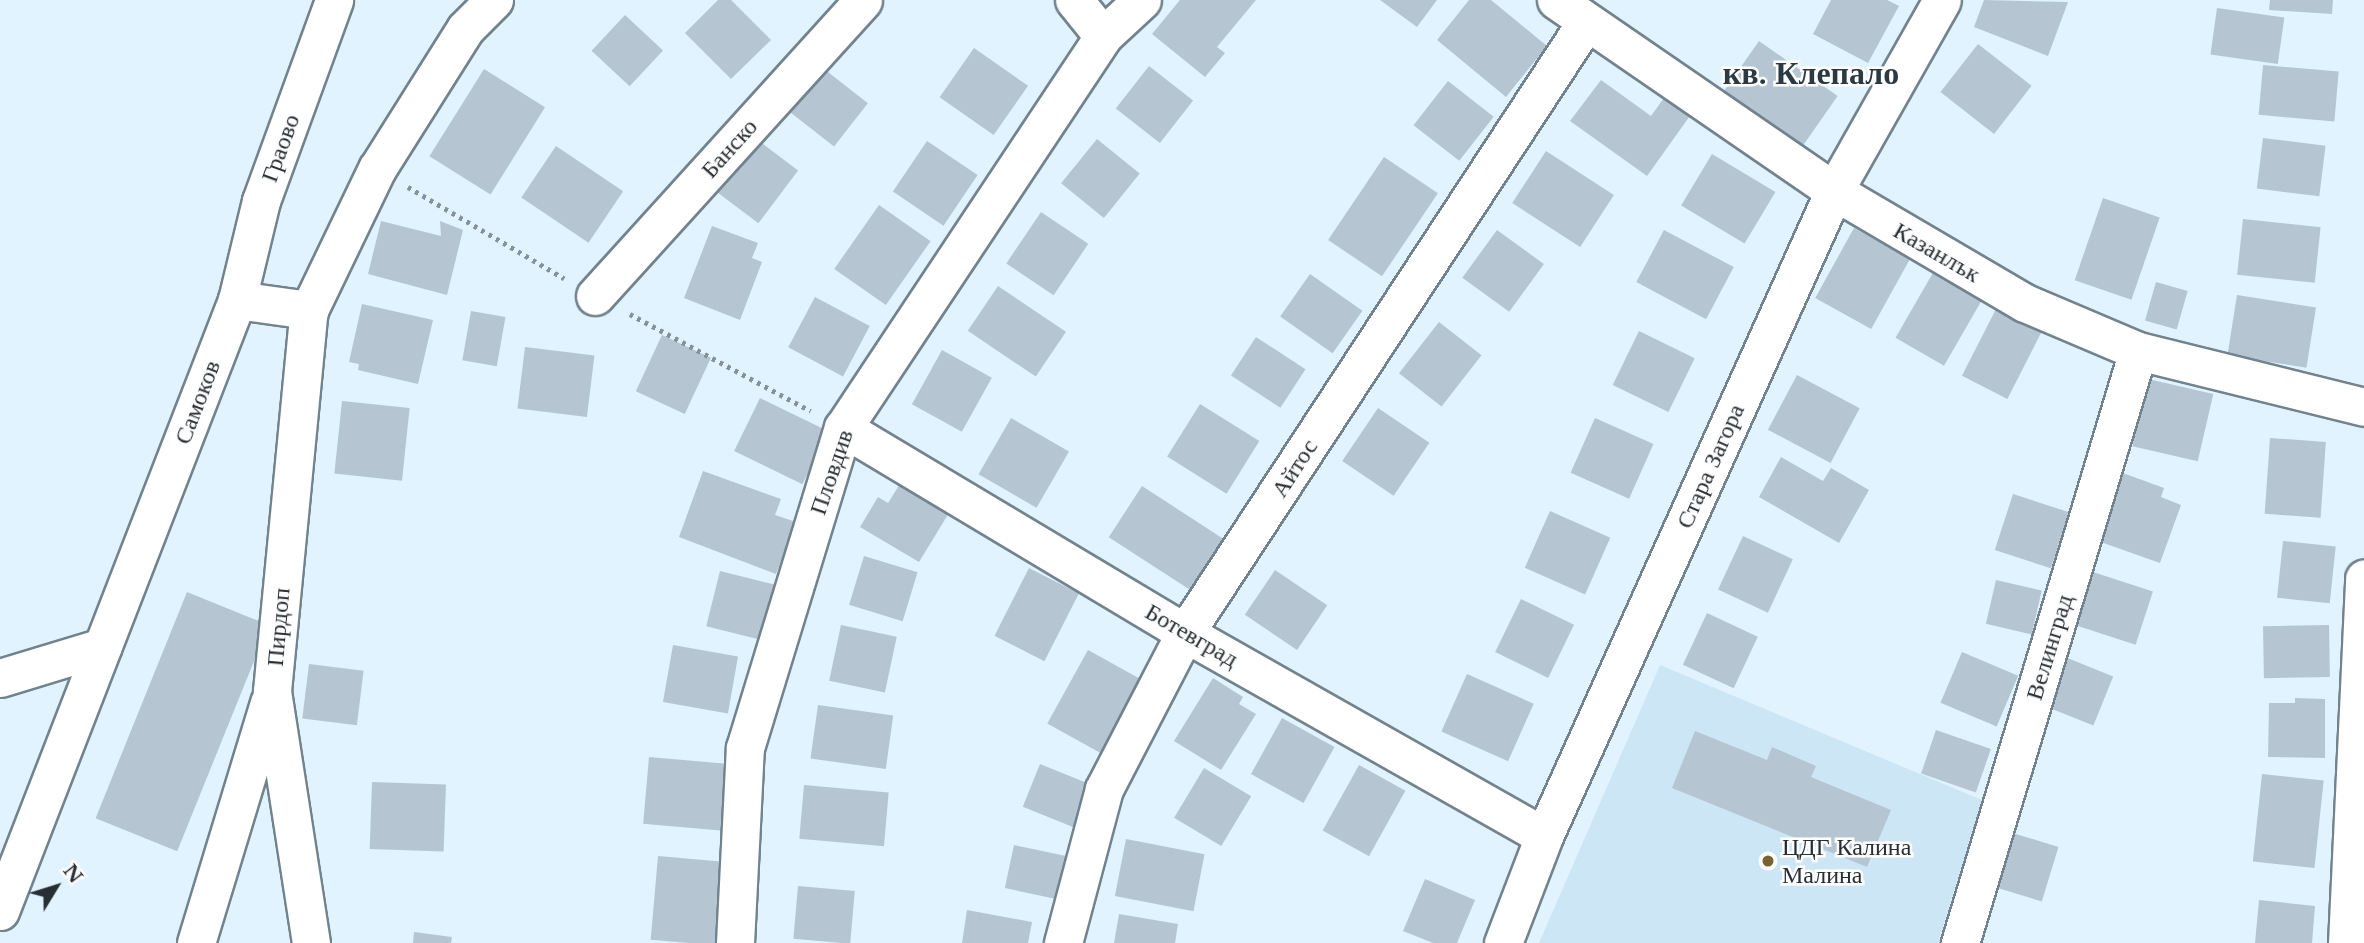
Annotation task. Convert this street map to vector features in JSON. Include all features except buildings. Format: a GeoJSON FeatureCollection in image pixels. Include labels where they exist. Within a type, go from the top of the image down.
{"type":"FeatureCollection","features":[{"type":"Feature","properties":{"kind":"street","name":"Граово"},"geometry":{"type":"LineString","coordinates":[[237,300],[261,201],[334,0]]}},
{"type":"Feature","properties":{"kind":"street"},"geometry":{"type":"LineString","coordinates":[[237,300],[309,310],[377,169],[465,29],[494,0]]}},
{"type":"Feature","properties":{"kind":"street","name":"Банско"},"geometry":{"type":"LineString","coordinates":[[595,296],[863,0]]}},
{"type":"Feature","properties":{"kind":"street"},"geometry":{"type":"LineString","coordinates":[[1074,0],[1103,36]]}},
{"type":"Feature","properties":{"kind":"street","name":"Пловдив"},"geometry":{"type":"LineString","coordinates":[[735,943],[744,748],[843,428],[1103,36],[1142,0]]}},
{"type":"Feature","properties":{"kind":"street","name":"Казанлък"},"geometry":{"type":"LineString","coordinates":[[1556,0],[1834,191],[2025,303],[2138,351],[2364,407]]}},
{"type":"Feature","properties":{"kind":"street","name":"Стара Загора"},"geometry":{"type":"LineString","coordinates":[[1503,943],[1544,836],[1834,191],[1942,0]]}},
{"type":"Feature","properties":{"kind":"street","name":"Айтос"},"geometry":{"type":"LineString","coordinates":[[1063,943],[1104,789],[1185,633],[1586,22]]}},
{"type":"Feature","properties":{"kind":"street","name":"Самоков"},"geometry":{"type":"LineString","coordinates":[[0,911],[237,300]]}},
{"type":"Feature","properties":{"kind":"street","name":"Пирдоп"},"geometry":{"type":"LineString","coordinates":[[309,310],[272,691],[311,943]]}},
{"type":"Feature","properties":{"kind":"street","name":"Велинград"},"geometry":{"type":"LineString","coordinates":[[1959,943],[2138,351]]}},
{"type":"Feature","properties":{"kind":"street","name":"Ботевград"},"geometry":{"type":"LineString","coordinates":[[843,428],[1185,633],[1544,836]]}},
{"type":"Feature","properties":{"kind":"street"},"geometry":{"type":"LineString","coordinates":[[2347,943],[2364,578]]}},
{"type":"Feature","properties":{"kind":"street"},"geometry":{"type":"LineString","coordinates":[[0,678],[102,647]]}},
{"type":"Feature","properties":{"kind":"street"},"geometry":{"type":"LineString","coordinates":[[197,943],[272,691]]}},
{"type":"Feature","properties":{"kind":"shaded area","name":"ЦДГ Калина Малина"},"geometry":{"type":"Polygon","coordinates":[[[1660,665],[1982,800],[1938,943],[1539,943],[1660,665]]]}},
{"type":"Feature","properties":{"kind":"place","name":"ЦДГ Калина Малина"},"geometry":{"type":"Point","coordinates":[1768,861]}},
{"type":"Feature","properties":{"kind":"district","name":"кв. Клепало"},"geometry":{"type":"Point","coordinates":[1811,73]}}]}
